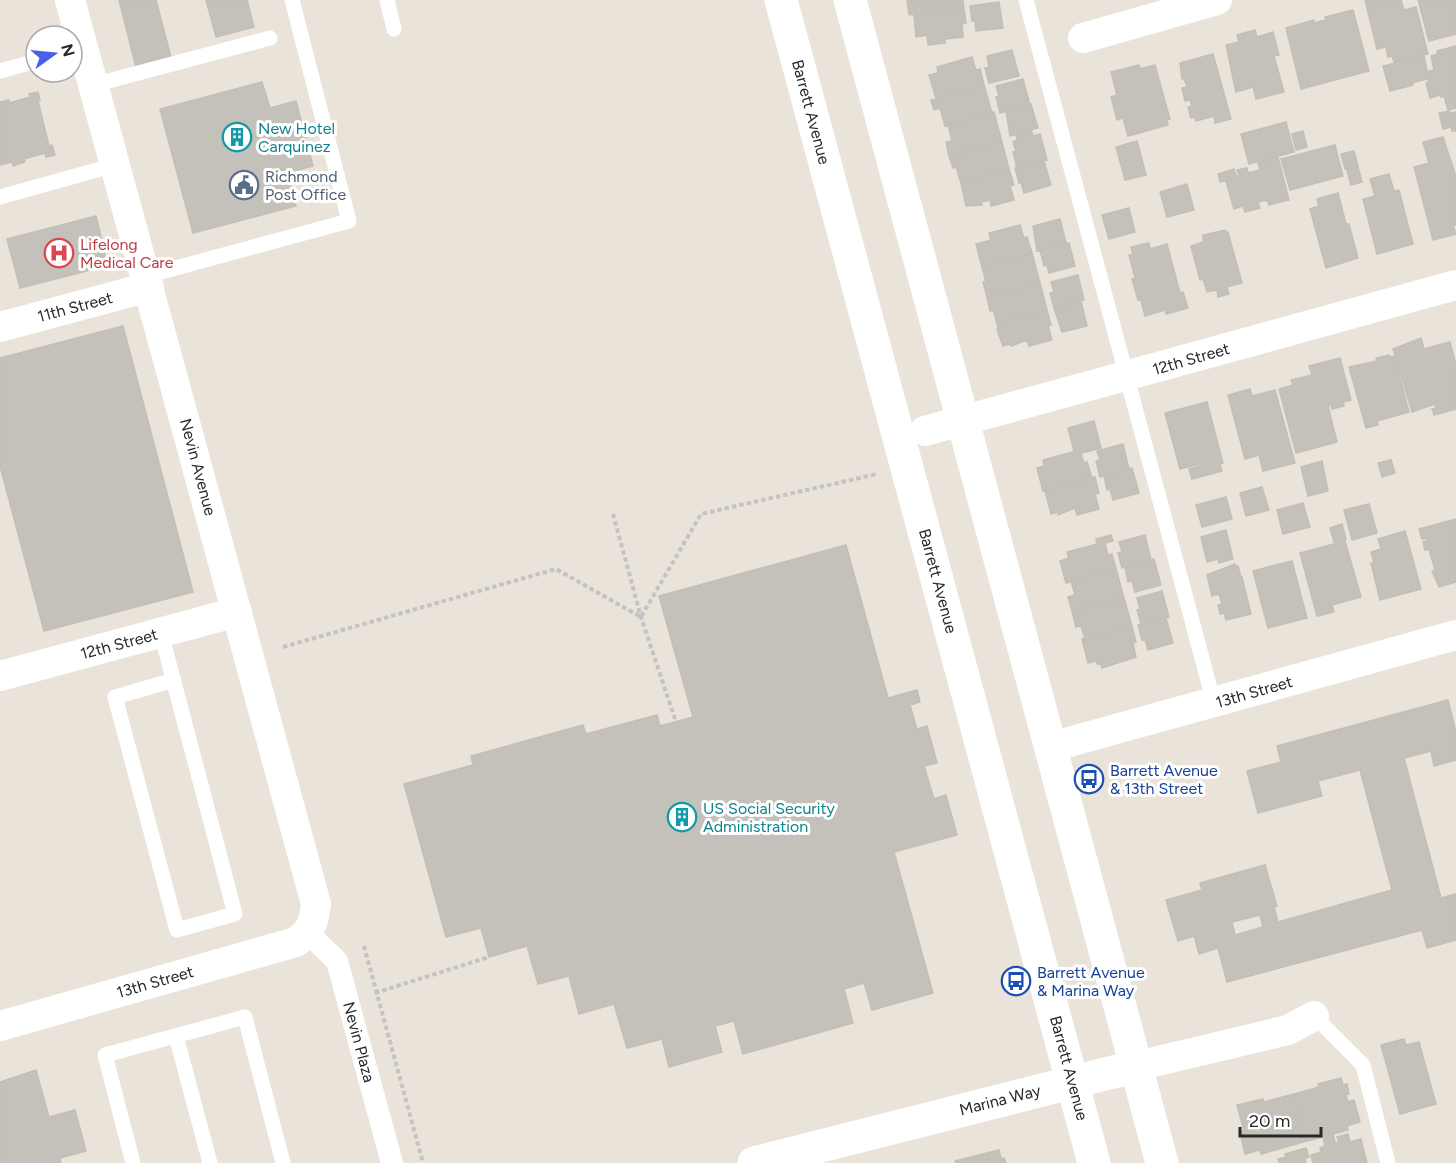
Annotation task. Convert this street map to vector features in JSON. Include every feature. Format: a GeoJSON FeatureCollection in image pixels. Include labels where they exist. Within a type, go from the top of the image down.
{"type":"FeatureCollection","features":[{"type":"Feature","properties":{"kind":"main road","name":"Barrett Avenue"},"geometry":{"type":"LineString","coordinates":[[781,0],[1094,1163]]}},
{"type":"Feature","properties":{"kind":"main road"},"geometry":{"type":"LineString","coordinates":[[850,0],[1162,1163]]}},
{"type":"Feature","properties":{"kind":"main road","name":"Marina Way"},"geometry":{"type":"LineString","coordinates":[[754,1163],[1137,1066]]}},
{"type":"Feature","properties":{"kind":"street","name":"Nevin Avenue"},"geometry":{"type":"LineString","coordinates":[[70,0],[74,24]]}},
{"type":"Feature","properties":{"kind":"street"},"geometry":{"type":"LineString","coordinates":[[1083,38],[1217,0]]}},
{"type":"Feature","properties":{"kind":"street","name":"Nevin Avenue"},"geometry":{"type":"LineString","coordinates":[[84,64],[93,85],[148,281],[316,904],[315,918],[308,933]]}},
{"type":"Feature","properties":{"kind":"street","name":"11th Street"},"geometry":{"type":"LineString","coordinates":[[0,327],[148,281]]}},
{"type":"Feature","properties":{"kind":"street","name":"12th Street"},"geometry":{"type":"LineString","coordinates":[[925,431],[1456,285]]}},
{"type":"Feature","properties":{"kind":"street","name":"12th Street"},"geometry":{"type":"LineString","coordinates":[[0,676],[237,612]]}},
{"type":"Feature","properties":{"kind":"street","name":"13th Street"},"geometry":{"type":"LineString","coordinates":[[1051,747],[1456,635]]}},
{"type":"Feature","properties":{"kind":"street","name":"13th Street"},"geometry":{"type":"LineString","coordinates":[[0,1026],[268,951],[296,942],[308,933]]}},
{"type":"Feature","properties":{"kind":"street","name":"Nevin Plaza"},"geometry":{"type":"LineString","coordinates":[[308,933],[337,961],[392,1163]]}},
{"type":"Feature","properties":{"kind":"street","name":"Marina Way"},"geometry":{"type":"LineString","coordinates":[[1137,1066],[1288,1030],[1314,1016]]}},
{"type":"Feature","properties":{"kind":"lane"},"geometry":{"type":"LineString","coordinates":[[148,281],[350,221],[292,0]]}},
{"type":"Feature","properties":{"kind":"lane"},"geometry":{"type":"LineString","coordinates":[[387,0],[394,29]]}},
{"type":"Feature","properties":{"kind":"lane"},"geometry":{"type":"LineString","coordinates":[[1026,0],[1214,703]]}},
{"type":"Feature","properties":{"kind":"lane"},"geometry":{"type":"LineString","coordinates":[[93,85],[270,38]]}},
{"type":"Feature","properties":{"kind":"lane"},"geometry":{"type":"LineString","coordinates":[[0,71],[24,64]]}},
{"type":"Feature","properties":{"kind":"lane"},"geometry":{"type":"LineString","coordinates":[[0,197],[115,165]]}},
{"type":"Feature","properties":{"kind":"lane"},"geometry":{"type":"LineString","coordinates":[[161,633],[174,680],[235,914],[177,930],[114,697],[174,680]]}},
{"type":"Feature","properties":{"kind":"lane"},"geometry":{"type":"LineString","coordinates":[[1314,1016],[1363,1065],[1388,1163]]}},
{"type":"Feature","properties":{"kind":"lane"},"geometry":{"type":"LineString","coordinates":[[133,1163],[105,1055],[245,1017],[283,1163]]}},
{"type":"Feature","properties":{"kind":"lane"},"geometry":{"type":"LineString","coordinates":[[176,1036],[210,1163]]}},
{"type":"Feature","properties":{"kind":"path"},"geometry":{"type":"LineString","coordinates":[[640,617],[701,514],[878,474]]}},
{"type":"Feature","properties":{"kind":"path"},"geometry":{"type":"LineString","coordinates":[[613,514],[640,617],[676,722]]}},
{"type":"Feature","properties":{"kind":"path"},"geometry":{"type":"LineString","coordinates":[[283,647],[556,569],[640,617]]}},
{"type":"Feature","properties":{"kind":"path"},"geometry":{"type":"LineString","coordinates":[[364,946],[423,1163]]}},
{"type":"Feature","properties":{"kind":"path"},"geometry":{"type":"LineString","coordinates":[[348,1001],[489,957]]}},
{"type":"Feature","properties":{"kind":"building"},"geometry":{"type":"Polygon","coordinates":[[[119,0],[156,0],[172,61],[137,71],[119,0]]]}},
{"type":"Feature","properties":{"kind":"building"},"geometry":{"type":"Polygon","coordinates":[[[206,0],[247,0],[254,27],[216,37],[206,0]]]}},
{"type":"Feature","properties":{"kind":"building"},"geometry":{"type":"Polygon","coordinates":[[[963,0],[964,9],[909,15],[907,1],[963,0]]]}},
{"type":"Feature","properties":{"kind":"building"},"geometry":{"type":"Polygon","coordinates":[[[1365,0],[1401,0],[1404,10],[1416,7],[1428,54],[1394,62],[1392,56],[1388,57],[1386,47],[1377,49],[1365,0]]]}},
{"type":"Feature","properties":{"kind":"building"},"geometry":{"type":"Polygon","coordinates":[[[1418,0],[1456,0],[1456,34],[1429,41],[1418,0]]]}},
{"type":"Feature","properties":{"kind":"building"},"geometry":{"type":"Polygon","coordinates":[[[999,2],[1003,28],[976,31],[970,6],[999,2]]]}},
{"type":"Feature","properties":{"kind":"building"},"geometry":{"type":"Polygon","coordinates":[[[964,9],[966,23],[962,23],[963,37],[945,39],[945,43],[928,45],[927,35],[916,37],[914,15],[964,9]]]}},
{"type":"Feature","properties":{"kind":"building"},"geometry":{"type":"Polygon","coordinates":[[[1353,10],[1369,71],[1301,89],[1286,28],[1314,20],[1314,23],[1326,20],[1325,17],[1353,10]]]}},
{"type":"Feature","properties":{"kind":"building"},"geometry":{"type":"Polygon","coordinates":[[[1255,30],[1257,37],[1273,32],[1279,55],[1274,56],[1284,92],[1256,99],[1253,87],[1236,92],[1226,45],[1239,42],[1237,35],[1255,30]]]}},
{"type":"Feature","properties":{"kind":"building"},"geometry":{"type":"Polygon","coordinates":[[[1456,46],[1456,108],[1448,110],[1444,96],[1430,98],[1426,72],[1434,70],[1431,56],[1438,54],[1437,51],[1456,46]]]}},
{"type":"Feature","properties":{"kind":"building"},"geometry":{"type":"Polygon","coordinates":[[[1012,50],[1019,76],[989,83],[985,68],[989,67],[987,56],[1012,50]]]}},
{"type":"Feature","properties":{"kind":"building"},"geometry":{"type":"Polygon","coordinates":[[[1213,54],[1231,119],[1215,123],[1214,116],[1196,121],[1195,117],[1191,118],[1188,107],[1192,106],[1190,100],[1185,101],[1182,88],[1187,87],[1184,78],[1182,79],[1180,63],[1213,54]]]}},
{"type":"Feature","properties":{"kind":"building"},"geometry":{"type":"Polygon","coordinates":[[[1424,56],[1427,79],[1390,91],[1383,66],[1424,56]]]}},
{"type":"Feature","properties":{"kind":"building"},"geometry":{"type":"Polygon","coordinates":[[[972,57],[976,70],[980,69],[984,85],[936,98],[929,75],[938,73],[937,67],[972,57]]]}},
{"type":"Feature","properties":{"kind":"building"},"geometry":{"type":"Polygon","coordinates":[[[1139,65],[1140,69],[1155,65],[1170,119],[1167,120],[1168,125],[1128,136],[1123,118],[1117,120],[1111,97],[1117,95],[1111,72],[1139,65]]]}},
{"type":"Feature","properties":{"kind":"building"},"geometry":{"type":"Polygon","coordinates":[[[1023,79],[1030,105],[1000,113],[996,86],[1023,79]]]}},
{"type":"Feature","properties":{"kind":"building","name":"New Hotel Carquinez"},"geometry":{"type":"Polygon","coordinates":[[[262,82],[270,108],[296,101],[313,166],[287,173],[296,206],[193,233],[160,109],[262,82]]]}},
{"type":"Feature","properties":{"kind":"building"},"geometry":{"type":"Polygon","coordinates":[[[984,85],[992,113],[945,126],[940,108],[934,110],[931,100],[984,85]]]}},
{"type":"Feature","properties":{"kind":"building"},"geometry":{"type":"Polygon","coordinates":[[[38,92],[49,146],[52,145],[55,155],[46,157],[45,153],[24,159],[25,162],[13,166],[12,162],[0,165],[0,102],[9,100],[9,103],[30,97],[29,94],[38,92]]]}},
{"type":"Feature","properties":{"kind":"building"},"geometry":{"type":"Polygon","coordinates":[[[1031,104],[1038,128],[1010,136],[1006,111],[1031,104]]]}},
{"type":"Feature","properties":{"kind":"building"},"geometry":{"type":"Polygon","coordinates":[[[1449,111],[1450,113],[1456,112],[1456,131],[1452,131],[1451,127],[1443,129],[1439,113],[1449,111]]]}},
{"type":"Feature","properties":{"kind":"building"},"geometry":{"type":"Polygon","coordinates":[[[994,112],[1002,142],[949,156],[946,142],[952,141],[948,125],[994,112]]]}},
{"type":"Feature","properties":{"kind":"building"},"geometry":{"type":"Polygon","coordinates":[[[1286,122],[1294,152],[1249,164],[1241,134],[1286,122]]]}},
{"type":"Feature","properties":{"kind":"building"},"geometry":{"type":"Polygon","coordinates":[[[1031,129],[1033,136],[1040,134],[1047,160],[1017,168],[1013,142],[1017,140],[1016,134],[1031,129]]]}},
{"type":"Feature","properties":{"kind":"building"},"geometry":{"type":"Polygon","coordinates":[[[1303,131],[1307,147],[1296,150],[1292,134],[1303,131]]]}},
{"type":"Feature","properties":{"kind":"building"},"geometry":{"type":"Polygon","coordinates":[[[1443,137],[1456,176],[1456,225],[1453,225],[1456,234],[1433,240],[1414,167],[1429,163],[1423,142],[1443,137]]]}},
{"type":"Feature","properties":{"kind":"building"},"geometry":{"type":"Polygon","coordinates":[[[1137,141],[1146,175],[1125,180],[1116,147],[1137,141]]]}},
{"type":"Feature","properties":{"kind":"building"},"geometry":{"type":"Polygon","coordinates":[[[1002,142],[1009,169],[961,183],[956,167],[953,168],[949,156],[1002,142]]]}},
{"type":"Feature","properties":{"kind":"building"},"geometry":{"type":"Polygon","coordinates":[[[1335,145],[1343,176],[1290,190],[1281,159],[1335,145]]]}},
{"type":"Feature","properties":{"kind":"building"},"geometry":{"type":"Polygon","coordinates":[[[1354,151],[1358,166],[1345,169],[1341,154],[1354,151]]]}},
{"type":"Feature","properties":{"kind":"building"},"geometry":{"type":"Polygon","coordinates":[[[1278,157],[1289,200],[1269,205],[1267,200],[1258,202],[1260,208],[1245,212],[1243,206],[1234,209],[1226,181],[1220,182],[1218,174],[1234,169],[1236,176],[1239,176],[1237,170],[1247,168],[1248,173],[1260,170],[1258,163],[1278,157]]]}},
{"type":"Feature","properties":{"kind":"building"},"geometry":{"type":"Polygon","coordinates":[[[1044,161],[1051,185],[1024,193],[1015,168],[1044,161]]]}},
{"type":"Feature","properties":{"kind":"building"},"geometry":{"type":"Polygon","coordinates":[[[1358,167],[1362,182],[1351,185],[1347,170],[1358,167]]]}},
{"type":"Feature","properties":{"kind":"building"},"geometry":{"type":"Polygon","coordinates":[[[1009,169],[1014,185],[1010,186],[1014,200],[991,206],[990,200],[981,202],[982,205],[966,206],[961,183],[1009,169]]]}},
{"type":"Feature","properties":{"kind":"building"},"geometry":{"type":"Polygon","coordinates":[[[1389,174],[1394,191],[1399,190],[1413,244],[1377,254],[1363,199],[1375,196],[1370,179],[1389,174]]]}},
{"type":"Feature","properties":{"kind":"building"},"geometry":{"type":"Polygon","coordinates":[[[1187,184],[1194,210],[1167,217],[1160,192],[1187,184]]]}},
{"type":"Feature","properties":{"kind":"building"},"geometry":{"type":"Polygon","coordinates":[[[1338,193],[1358,258],[1326,268],[1310,209],[1319,206],[1317,199],[1338,193]]]}},
{"type":"Feature","properties":{"kind":"building"},"geometry":{"type":"Polygon","coordinates":[[[1129,208],[1135,232],[1109,239],[1102,215],[1129,208]]]}},
{"type":"Feature","properties":{"kind":"building"},"geometry":{"type":"Polygon","coordinates":[[[96,216],[105,253],[104,262],[98,268],[20,288],[7,239],[96,216]]]}},
{"type":"Feature","properties":{"kind":"building"},"geometry":{"type":"Polygon","coordinates":[[[1060,219],[1066,243],[1037,251],[1033,226],[1060,219]]]}},
{"type":"Feature","properties":{"kind":"building"},"geometry":{"type":"Polygon","coordinates":[[[1020,225],[1032,253],[982,267],[976,244],[991,240],[989,233],[1020,225]]]}},
{"type":"Feature","properties":{"kind":"building"},"geometry":{"type":"Polygon","coordinates":[[[1225,230],[1228,232],[1242,283],[1227,287],[1229,294],[1218,297],[1217,290],[1207,292],[1203,279],[1200,280],[1191,246],[1203,242],[1203,235],[1225,230]]]}},
{"type":"Feature","properties":{"kind":"building"},"geometry":{"type":"Polygon","coordinates":[[[1069,243],[1075,266],[1049,273],[1047,265],[1044,266],[1040,250],[1069,243]]]}},
{"type":"Feature","properties":{"kind":"building"},"geometry":{"type":"Polygon","coordinates":[[[1149,243],[1150,249],[1167,244],[1180,293],[1183,292],[1188,308],[1166,314],[1165,310],[1145,316],[1132,279],[1135,278],[1129,255],[1133,254],[1131,247],[1149,243]]]}},
{"type":"Feature","properties":{"kind":"building"},"geometry":{"type":"Polygon","coordinates":[[[1032,253],[1040,283],[987,297],[982,267],[1032,253]]]}},
{"type":"Feature","properties":{"kind":"building"},"geometry":{"type":"Polygon","coordinates":[[[1078,275],[1084,300],[1054,308],[1050,293],[1054,292],[1051,282],[1078,275]]]}},
{"type":"Feature","properties":{"kind":"building"},"geometry":{"type":"Polygon","coordinates":[[[1040,283],[1047,310],[997,323],[993,310],[990,311],[987,297],[1040,283]]]}},
{"type":"Feature","properties":{"kind":"building"},"geometry":{"type":"Polygon","coordinates":[[[1081,301],[1087,326],[1062,332],[1054,308],[1081,301]]]}},
{"type":"Feature","properties":{"kind":"building"},"geometry":{"type":"Polygon","coordinates":[[[1047,310],[1052,340],[1029,346],[1027,340],[1011,346],[1010,344],[1003,346],[997,323],[1047,310]]]}},
{"type":"Feature","properties":{"kind":"building"},"geometry":{"type":"Polygon","coordinates":[[[123,326],[193,592],[44,631],[0,466],[0,358],[123,326]]]}},
{"type":"Feature","properties":{"kind":"building"},"geometry":{"type":"Polygon","coordinates":[[[1421,338],[1424,349],[1450,342],[1456,365],[1456,409],[1434,415],[1432,409],[1436,408],[1435,404],[1412,412],[1393,349],[1421,338]]]}},
{"type":"Feature","properties":{"kind":"building"},"geometry":{"type":"Polygon","coordinates":[[[1394,356],[1409,412],[1377,421],[1378,425],[1366,428],[1349,367],[1377,361],[1376,358],[1394,356]]]}},
{"type":"Feature","properties":{"kind":"building"},"geometry":{"type":"Polygon","coordinates":[[[1340,358],[1351,400],[1343,402],[1344,406],[1332,409],[1331,405],[1328,406],[1337,442],[1296,453],[1279,389],[1293,385],[1291,380],[1312,375],[1309,366],[1340,358]]]}},
{"type":"Feature","properties":{"kind":"building"},"geometry":{"type":"Polygon","coordinates":[[[1250,389],[1252,396],[1275,390],[1295,463],[1263,471],[1259,455],[1245,459],[1228,395],[1250,389]]]}},
{"type":"Feature","properties":{"kind":"building"},"geometry":{"type":"Polygon","coordinates":[[[1207,402],[1223,463],[1220,464],[1222,471],[1192,479],[1189,469],[1202,465],[1202,463],[1180,469],[1165,413],[1207,402]]]}},
{"type":"Feature","properties":{"kind":"building"},"geometry":{"type":"Polygon","coordinates":[[[1094,421],[1101,448],[1082,453],[1081,449],[1074,451],[1068,428],[1094,421]]]}},
{"type":"Feature","properties":{"kind":"building"},"geometry":{"type":"Polygon","coordinates":[[[1123,444],[1129,469],[1100,477],[1096,461],[1100,460],[1097,451],[1123,444]]]}},
{"type":"Feature","properties":{"kind":"building"},"geometry":{"type":"Polygon","coordinates":[[[1080,450],[1092,478],[1043,491],[1037,468],[1044,466],[1043,460],[1080,450]]]}},
{"type":"Feature","properties":{"kind":"building"},"geometry":{"type":"Polygon","coordinates":[[[1391,460],[1395,473],[1382,477],[1378,463],[1391,460]]]}},
{"type":"Feature","properties":{"kind":"building"},"geometry":{"type":"Polygon","coordinates":[[[1322,461],[1328,491],[1308,496],[1301,467],[1322,461]]]}},
{"type":"Feature","properties":{"kind":"building"},"geometry":{"type":"Polygon","coordinates":[[[1132,468],[1139,493],[1113,500],[1110,489],[1107,490],[1104,476],[1132,468]]]}},
{"type":"Feature","properties":{"kind":"building"},"geometry":{"type":"Polygon","coordinates":[[[1095,477],[1099,493],[1095,494],[1099,509],[1077,515],[1075,508],[1058,515],[1058,512],[1051,514],[1045,491],[1095,477]]]}},
{"type":"Feature","properties":{"kind":"building"},"geometry":{"type":"Polygon","coordinates":[[[1262,487],[1269,510],[1246,516],[1240,493],[1262,487]]]}},
{"type":"Feature","properties":{"kind":"building"},"geometry":{"type":"Polygon","coordinates":[[[1226,497],[1232,519],[1202,527],[1196,505],[1226,497]]]}},
{"type":"Feature","properties":{"kind":"building"},"geometry":{"type":"Polygon","coordinates":[[[1303,503],[1310,527],[1283,534],[1277,510],[1303,503]]]}},
{"type":"Feature","properties":{"kind":"building"},"geometry":{"type":"Polygon","coordinates":[[[1369,504],[1377,533],[1352,540],[1344,510],[1369,504]]]}},
{"type":"Feature","properties":{"kind":"building"},"geometry":{"type":"Polygon","coordinates":[[[1456,519],[1456,582],[1439,587],[1432,571],[1435,570],[1429,549],[1425,550],[1423,542],[1427,541],[1426,538],[1422,539],[1419,529],[1456,519]]]}},
{"type":"Feature","properties":{"kind":"building"},"geometry":{"type":"Polygon","coordinates":[[[1342,524],[1346,539],[1334,542],[1330,528],[1342,524]]]}},
{"type":"Feature","properties":{"kind":"building"},"geometry":{"type":"Polygon","coordinates":[[[1226,530],[1233,559],[1219,563],[1218,559],[1207,562],[1201,537],[1226,530]]]}},
{"type":"Feature","properties":{"kind":"building"},"geometry":{"type":"Polygon","coordinates":[[[1405,531],[1421,589],[1380,600],[1371,563],[1374,563],[1371,552],[1381,549],[1378,539],[1405,531]]]}},
{"type":"Feature","properties":{"kind":"building"},"geometry":{"type":"Polygon","coordinates":[[[1111,535],[1113,541],[1105,543],[1108,555],[1112,554],[1116,569],[1066,583],[1060,561],[1069,558],[1067,552],[1097,544],[1096,539],[1111,535]]]}},
{"type":"Feature","properties":{"kind":"building"},"geometry":{"type":"Polygon","coordinates":[[[1145,535],[1151,560],[1122,568],[1118,553],[1122,552],[1119,542],[1145,535]]]}},
{"type":"Feature","properties":{"kind":"building"},"geometry":{"type":"Polygon","coordinates":[[[1345,541],[1361,597],[1332,605],[1334,612],[1317,616],[1300,553],[1345,541]]]}},
{"type":"Feature","properties":{"kind":"building","name":"US Social Security Administration"},"geometry":{"type":"Polygon","coordinates":[[[846,545],[888,698],[917,690],[920,702],[910,705],[917,729],[927,726],[937,763],[924,766],[934,799],[946,795],[957,835],[894,852],[933,993],[872,1010],[864,983],[844,989],[853,1023],[743,1054],[734,1021],[715,1026],[722,1052],[669,1067],[662,1039],[627,1048],[614,1004],[579,1014],[569,976],[538,984],[527,946],[489,957],[481,928],[446,937],[404,784],[473,765],[471,756],[583,725],[586,734],[657,715],[660,726],[693,717],[659,596],[846,545]]]}},
{"type":"Feature","properties":{"kind":"building"},"geometry":{"type":"Polygon","coordinates":[[[1154,559],[1161,585],[1135,592],[1132,581],[1128,582],[1125,567],[1154,559]]]}},
{"type":"Feature","properties":{"kind":"building"},"geometry":{"type":"Polygon","coordinates":[[[1292,561],[1307,618],[1268,628],[1253,571],[1292,561]]]}},
{"type":"Feature","properties":{"kind":"building"},"geometry":{"type":"Polygon","coordinates":[[[1235,564],[1242,577],[1251,614],[1226,620],[1224,613],[1220,614],[1218,605],[1222,604],[1219,594],[1212,596],[1207,575],[1235,564]]]}},
{"type":"Feature","properties":{"kind":"building"},"geometry":{"type":"Polygon","coordinates":[[[1116,569],[1124,598],[1072,611],[1068,597],[1075,595],[1071,581],[1116,569]]]}},
{"type":"Feature","properties":{"kind":"building"},"geometry":{"type":"Polygon","coordinates":[[[1162,591],[1169,617],[1141,624],[1137,610],[1140,609],[1137,598],[1162,591]]]}},
{"type":"Feature","properties":{"kind":"building"},"geometry":{"type":"Polygon","coordinates":[[[1124,598],[1132,626],[1085,639],[1081,626],[1076,627],[1072,611],[1124,598]]]}},
{"type":"Feature","properties":{"kind":"building"},"geometry":{"type":"Polygon","coordinates":[[[1166,618],[1173,643],[1148,650],[1145,639],[1142,640],[1138,625],[1166,618]]]}},
{"type":"Feature","properties":{"kind":"building"},"geometry":{"type":"Polygon","coordinates":[[[1132,626],[1136,642],[1133,643],[1136,657],[1102,668],[1101,664],[1097,664],[1096,661],[1088,663],[1082,639],[1132,626]]]}},
{"type":"Feature","properties":{"kind":"building"},"geometry":{"type":"Polygon","coordinates":[[[1448,700],[1456,732],[1456,760],[1434,766],[1431,751],[1404,758],[1441,898],[1456,894],[1456,940],[1427,948],[1422,930],[1227,982],[1218,948],[1199,954],[1194,936],[1178,941],[1166,900],[1202,890],[1200,883],[1265,865],[1277,906],[1274,907],[1278,922],[1392,890],[1360,770],[1318,781],[1322,796],[1258,813],[1247,771],[1281,762],[1277,746],[1448,700]],[[1260,915],[1232,922],[1235,935],[1263,927],[1260,915]]]}},
{"type":"Feature","properties":{"kind":"building"},"geometry":{"type":"Polygon","coordinates":[[[1404,1039],[1406,1045],[1419,1042],[1436,1104],[1400,1114],[1381,1045],[1404,1039]]]}},
{"type":"Feature","properties":{"kind":"building"},"geometry":{"type":"Polygon","coordinates":[[[36,1070],[49,1117],[75,1110],[86,1151],[60,1158],[61,1163],[0,1163],[0,1082],[36,1070]]]}},
{"type":"Feature","properties":{"kind":"building"},"geometry":{"type":"Polygon","coordinates":[[[1341,1078],[1343,1085],[1347,1084],[1348,1102],[1354,1100],[1360,1122],[1347,1126],[1348,1130],[1333,1134],[1335,1143],[1339,1142],[1337,1137],[1348,1134],[1350,1142],[1361,1139],[1367,1163],[1313,1163],[1311,1155],[1321,1152],[1320,1148],[1325,1146],[1323,1137],[1307,1141],[1294,1094],[1341,1078]]]}},
{"type":"Feature","properties":{"kind":"building"},"geometry":{"type":"Polygon","coordinates":[[[1294,1094],[1307,1141],[1261,1154],[1260,1150],[1245,1154],[1240,1132],[1244,1131],[1237,1105],[1263,1099],[1263,1102],[1294,1094]]]}},
{"type":"Feature","properties":{"kind":"building"},"geometry":{"type":"Polygon","coordinates":[[[1306,1148],[1309,1157],[1305,1158],[1306,1163],[1279,1163],[1278,1159],[1286,1157],[1285,1154],[1306,1148]]]}},
{"type":"Feature","properties":{"kind":"building"},"geometry":{"type":"Polygon","coordinates":[[[999,1150],[1001,1159],[1004,1158],[1006,1163],[956,1163],[955,1161],[999,1150]]]}},
{"type":"Feature","properties":{"kind":"place","name":"New Hotel Carquinez"},"geometry":{"type":"Point","coordinates":[237,137]}},
{"type":"Feature","properties":{"kind":"place","name":"Richmond Post Office"},"geometry":{"type":"Point","coordinates":[244,185]}},
{"type":"Feature","properties":{"kind":"place","name":"Lifelong Medical Care"},"geometry":{"type":"Point","coordinates":[59,253]}},
{"type":"Feature","properties":{"kind":"place","name":"Barrett Avenue & 13th Street"},"geometry":{"type":"Point","coordinates":[1089,779]}},
{"type":"Feature","properties":{"kind":"place","name":"US Social Security Administration"},"geometry":{"type":"Point","coordinates":[682,817]}},
{"type":"Feature","properties":{"kind":"place","name":"Barrett Avenue & Marina Way"},"geometry":{"type":"Point","coordinates":[1016,981]}}]}
